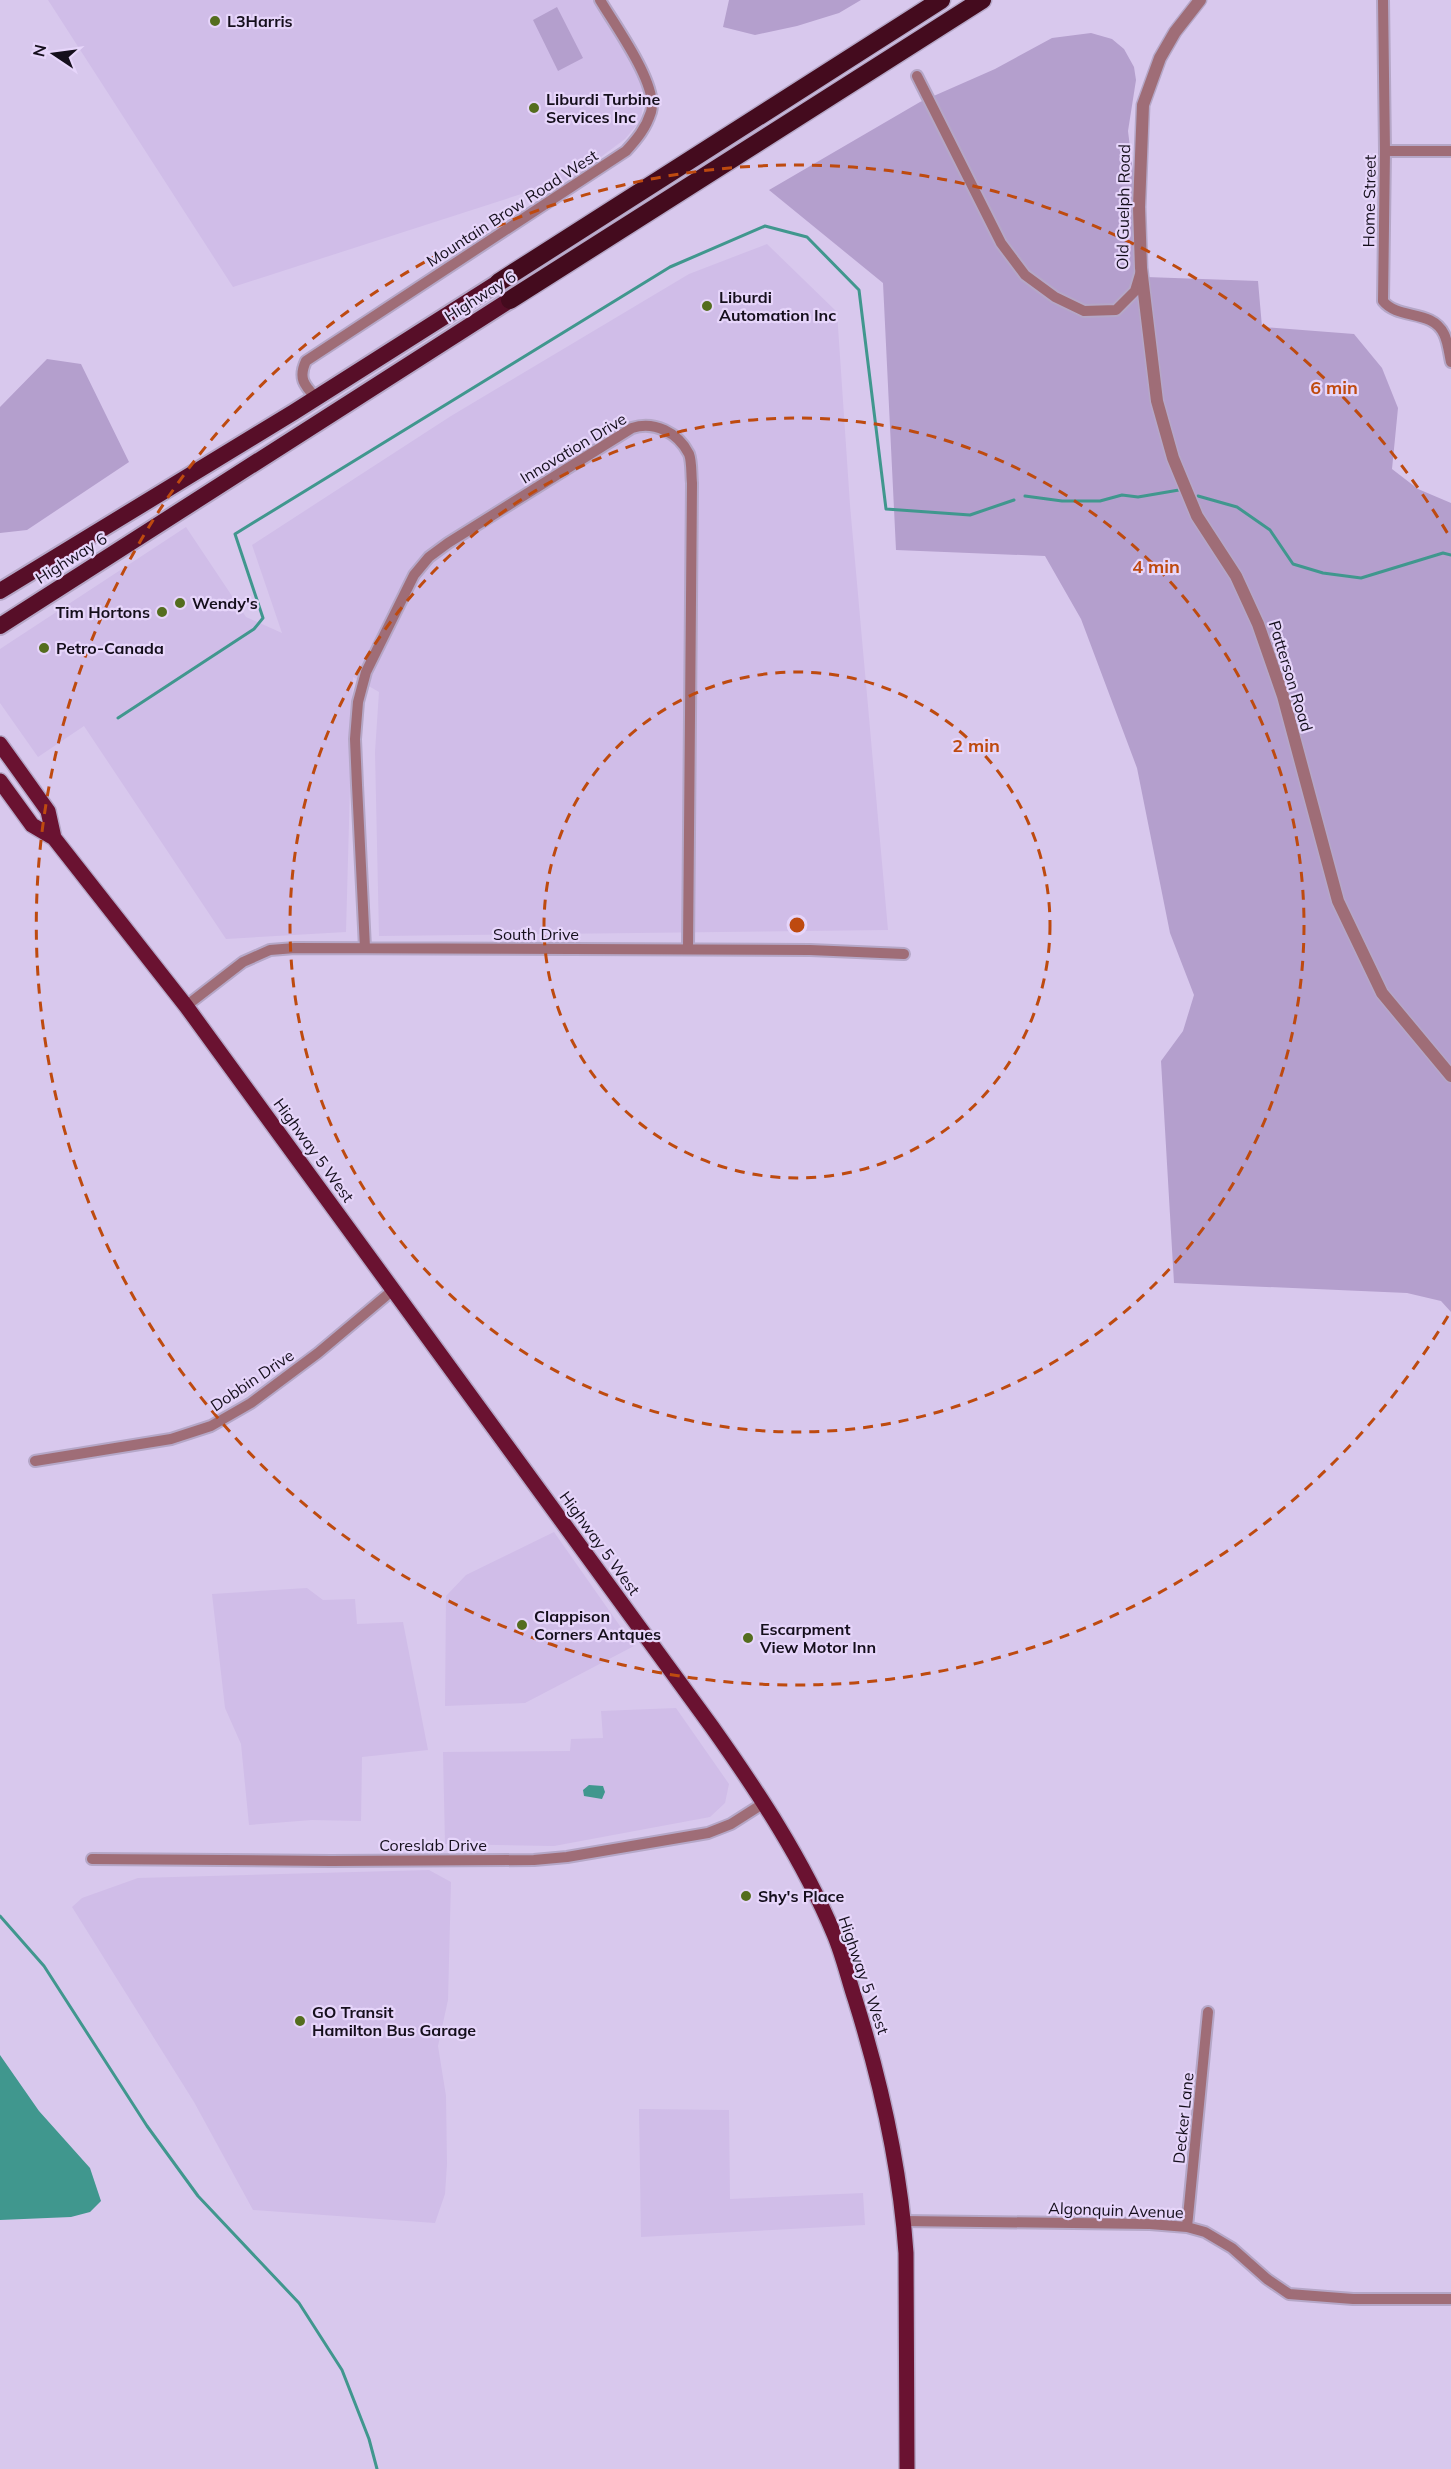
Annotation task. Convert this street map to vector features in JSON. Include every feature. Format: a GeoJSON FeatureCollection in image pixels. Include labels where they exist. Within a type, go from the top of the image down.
{"type":"FeatureCollection","features":[{"type":"Feature","properties":{"kind":"highway","name":"Highway 6"},"geometry":{"type":"LineString","coordinates":[[0,591],[294,412],[941,0]]}},
{"type":"Feature","properties":{"kind":"highway","name":"Highway 6"},"geometry":{"type":"LineString","coordinates":[[0,626],[304,430],[982,0]]}},
{"type":"Feature","properties":{"kind":"main road","name":"Highway 5 West"},"geometry":{"type":"LineString","coordinates":[[0,744],[48,811],[54,838]]}},
{"type":"Feature","properties":{"kind":"main road","name":"Highway 5 West"},"geometry":{"type":"LineString","coordinates":[[0,781],[32,825],[54,838],[186,1006],[712,1727],[764,1803],[795,1856],[835,1935],[871,2050],[890,2133],[903,2221],[907,2469]]}},
{"type":"Feature","properties":{"kind":"street","name":"Mountain Brow Road West"},"geometry":{"type":"LineString","coordinates":[[316,398],[304,386],[301,376],[306,361],[626,151],[643,132],[652,110],[648,82],[600,0]]}},
{"type":"Feature","properties":{"kind":"street","name":"Old Guelph Road"},"geometry":{"type":"LineString","coordinates":[[917,76],[1001,243],[1025,275],[1055,297],[1084,311],[1116,309],[1135,291],[1141,268],[1139,207],[1143,105],[1160,58],[1175,32],[1200,0]]}},
{"type":"Feature","properties":{"kind":"street","name":"Home Street"},"geometry":{"type":"LineString","coordinates":[[1383,0],[1385,151],[1383,301],[1396,311],[1426,318],[1437,325],[1444,333],[1451,362]]}},
{"type":"Feature","properties":{"kind":"street"},"geometry":{"type":"LineString","coordinates":[[1385,151],[1451,151]]}},
{"type":"Feature","properties":{"kind":"street","name":"Patterson Road"},"geometry":{"type":"LineString","coordinates":[[1141,268],[1156,400],[1173,458],[1197,516],[1236,576],[1258,624],[1283,696],[1338,902],[1382,993],[1451,1076]]}},
{"type":"Feature","properties":{"kind":"street"},"geometry":{"type":"LineString","coordinates":[[294,412],[304,430]]}},
{"type":"Feature","properties":{"kind":"street","name":"Innovation Drive"},"geometry":{"type":"LineString","coordinates":[[365,948],[355,739],[358,702],[366,672],[414,575],[429,557],[448,543],[626,432],[641,425],[666,430],[676,437],[690,456],[692,494],[688,949]]}},
{"type":"Feature","properties":{"kind":"street","name":"South Drive"},"geometry":{"type":"LineString","coordinates":[[186,1006],[243,962],[270,950],[688,949],[904,954]]}},
{"type":"Feature","properties":{"kind":"street","name":"Dobbin Drive"},"geometry":{"type":"LineString","coordinates":[[35,1461],[171,1439],[211,1426],[270,1389],[318,1353],[393,1290]]}},
{"type":"Feature","properties":{"kind":"street","name":"Coreslab Drive"},"geometry":{"type":"LineString","coordinates":[[92,1859],[331,1862],[534,1860],[567,1857],[708,1833],[731,1824],[764,1803]]}},
{"type":"Feature","properties":{"kind":"street","name":"Decker Lane"},"geometry":{"type":"LineString","coordinates":[[1187,2227],[1208,2012]]}},
{"type":"Feature","properties":{"kind":"street","name":"Algonquin Avenue"},"geometry":{"type":"LineString","coordinates":[[903,2221],[1150,2224],[1187,2227],[1205,2232],[1232,2248],[1267,2279],[1289,2294],[1321,2298],[1451,2299]]}},
{"type":"Feature","properties":{"kind":"shaded area"},"geometry":{"type":"Polygon","coordinates":[[[48,0],[594,0],[637,71],[644,96],[641,120],[625,139],[574,177],[233,287],[48,0]]]}},
{"type":"Feature","properties":{"kind":"shaded area"},"geometry":{"type":"Polygon","coordinates":[[[729,0],[861,0],[839,13],[797,26],[755,35],[723,27],[729,0]]]}},
{"type":"Feature","properties":{"kind":"shaded area"},"geometry":{"type":"Polygon","coordinates":[[[557,7],[583,58],[558,71],[533,20],[557,7]]]}},
{"type":"Feature","properties":{"kind":"shaded area"},"geometry":{"type":"Polygon","coordinates":[[[1091,33],[1112,39],[1124,49],[1134,67],[1136,80],[1128,131],[1146,277],[1258,281],[1262,327],[1354,334],[1382,368],[1398,408],[1392,469],[1418,489],[1451,503],[1451,1312],[1441,1301],[1407,1293],[1174,1283],[1161,1061],[1183,1031],[1194,995],[1170,933],[1137,768],[1081,619],[1045,556],[896,550],[883,283],[769,190],[920,102],[995,69],[1052,38],[1091,33]]]}},
{"type":"Feature","properties":{"kind":"shaded area"},"geometry":{"type":"Polygon","coordinates":[[[767,244],[837,312],[850,505],[888,930],[379,936],[375,752],[379,692],[353,677],[346,932],[226,939],[84,726],[38,757],[0,703],[0,649],[186,527],[246,617],[282,633],[252,545],[451,416],[689,274],[767,244]]]}},
{"type":"Feature","properties":{"kind":"shaded area"},"geometry":{"type":"Polygon","coordinates":[[[47,359],[81,364],[129,462],[27,530],[0,533],[0,407],[47,359]]]}},
{"type":"Feature","properties":{"kind":"shaded area"},"geometry":{"type":"Polygon","coordinates":[[[554,1532],[634,1646],[525,1703],[445,1706],[446,1596],[466,1575],[554,1532]]]}},
{"type":"Feature","properties":{"kind":"shaded area"},"geometry":{"type":"Polygon","coordinates":[[[307,1588],[323,1600],[355,1599],[357,1624],[403,1622],[428,1750],[362,1757],[361,1821],[312,1820],[249,1825],[241,1744],[225,1708],[212,1594],[307,1588]]]}},
{"type":"Feature","properties":{"kind":"shaded area"},"geometry":{"type":"Polygon","coordinates":[[[676,1708],[729,1784],[725,1803],[710,1817],[554,1846],[445,1844],[443,1752],[570,1751],[571,1739],[603,1738],[601,1711],[676,1708]]]}},
{"type":"Feature","properties":{"kind":"shaded area"},"geometry":{"type":"Polygon","coordinates":[[[589,1785],[603,1786],[605,1792],[602,1799],[584,1796],[583,1790],[589,1785]]]}},
{"type":"Feature","properties":{"kind":"shaded area"},"geometry":{"type":"Polygon","coordinates":[[[429,1870],[451,1882],[448,2000],[438,2046],[446,2096],[447,2164],[445,2194],[435,2223],[253,2210],[194,2102],[72,1907],[82,1898],[138,1878],[429,1870]]]}},
{"type":"Feature","properties":{"kind":"shaded area"},"geometry":{"type":"Polygon","coordinates":[[[0,2055],[39,2111],[90,2168],[101,2201],[90,2212],[71,2217],[0,2220],[0,2055]]]}},
{"type":"Feature","properties":{"kind":"shaded area"},"geometry":{"type":"Polygon","coordinates":[[[639,2109],[729,2110],[730,2199],[863,2193],[865,2225],[641,2237],[639,2109]]]}},
{"type":"Feature","properties":{"kind":"waterway"},"geometry":{"type":"LineString","coordinates":[[118,718],[254,629],[263,618],[235,534],[670,267],[765,226],[807,237],[859,290],[886,509],[970,515],[1014,500]]}},
{"type":"Feature","properties":{"kind":"waterway"},"geometry":{"type":"LineString","coordinates":[[1025,496],[1062,501],[1100,501],[1122,495],[1138,497],[1179,490]]}},
{"type":"Feature","properties":{"kind":"waterway"},"geometry":{"type":"LineString","coordinates":[[1198,496],[1237,507],[1270,530],[1293,564],[1323,573],[1361,578],[1443,553],[1451,555]]}},
{"type":"Feature","properties":{"kind":"waterway"},"geometry":{"type":"LineString","coordinates":[[0,1916],[44,1966],[147,2126],[198,2196],[299,2303],[342,2370],[369,2439],[377,2469]]}},
{"type":"Feature","properties":{"kind":"place","name":"L3Harris"},"geometry":{"type":"Point","coordinates":[215,21]}},
{"type":"Feature","properties":{"kind":"place","name":"Liburdi Turbine Services Inc"},"geometry":{"type":"Point","coordinates":[534,108]}},
{"type":"Feature","properties":{"kind":"place","name":"Liburdi Automation Inc"},"geometry":{"type":"Point","coordinates":[707,306]}},
{"type":"Feature","properties":{"kind":"place","name":"Wendy's"},"geometry":{"type":"Point","coordinates":[180,603]}},
{"type":"Feature","properties":{"kind":"place","name":"Tim Hortons"},"geometry":{"type":"Point","coordinates":[162,612]}},
{"type":"Feature","properties":{"kind":"place","name":"Petro-Canada"},"geometry":{"type":"Point","coordinates":[44,648]}},
{"type":"Feature","properties":{"kind":"place","name":"Clappison Corners Antques"},"geometry":{"type":"Point","coordinates":[522,1625]}},
{"type":"Feature","properties":{"kind":"place","name":"Escarpment View Motor Inn"},"geometry":{"type":"Point","coordinates":[748,1638]}},
{"type":"Feature","properties":{"kind":"place","name":"Shy's Place"},"geometry":{"type":"Point","coordinates":[746,1896]}},
{"type":"Feature","properties":{"kind":"place","name":"GO Transit Hamilton Bus Garage"},"geometry":{"type":"Point","coordinates":[300,2021]}}]}
